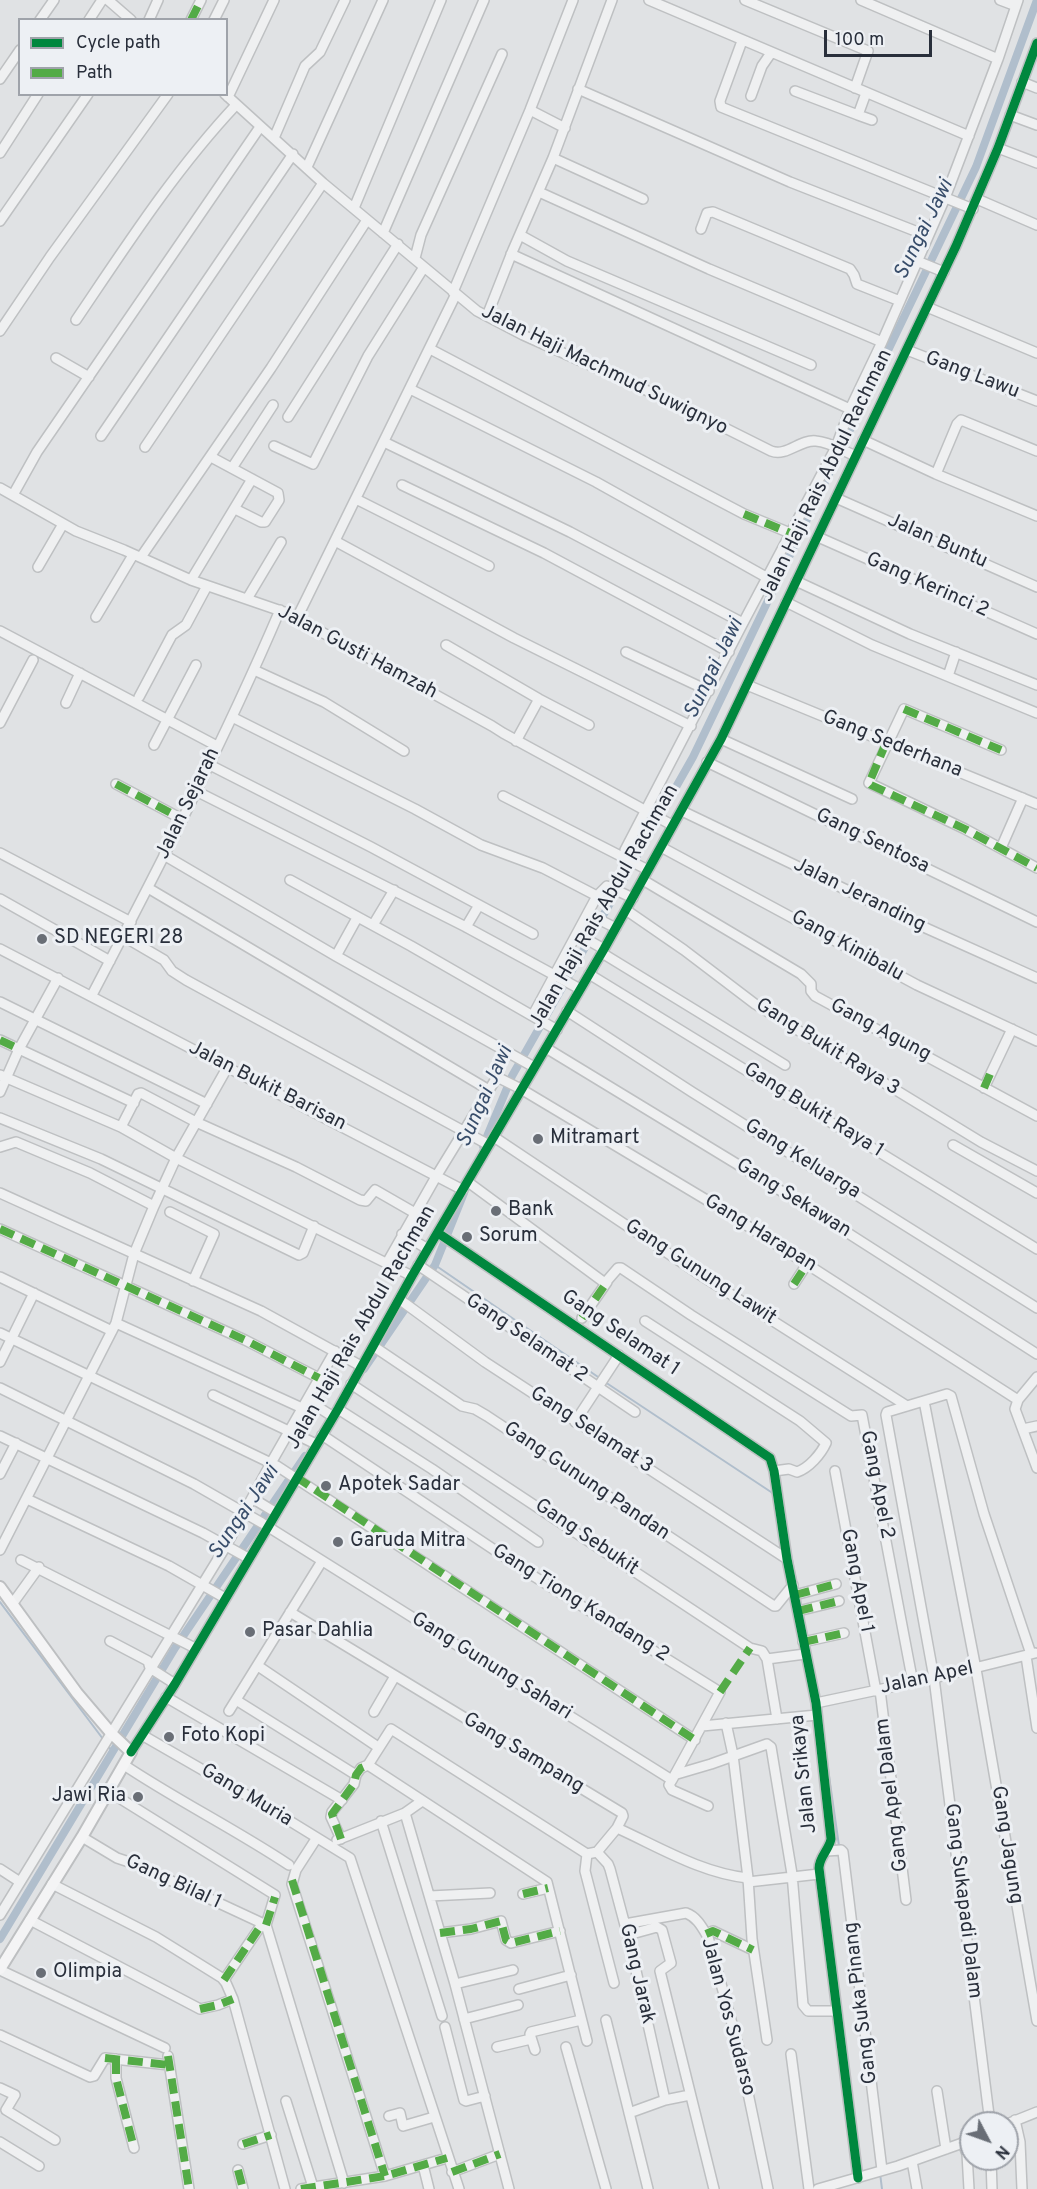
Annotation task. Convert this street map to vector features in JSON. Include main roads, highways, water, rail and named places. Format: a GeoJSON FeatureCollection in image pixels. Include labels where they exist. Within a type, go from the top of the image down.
{"type":"FeatureCollection","features":[{"type":"Feature","properties":{"kind":"main road"},"geometry":{"type":"LineString","coordinates":[[0,1587],[109,1738],[128,1750],[124,1765],[0,1970]]}},
{"type":"Feature","properties":{"kind":"waterway","name":"Sungai Jawi"},"geometry":{"type":"LineString","coordinates":[[483,1146],[512,1076],[693,757],[976,167],[1037,0]]}},
{"type":"Feature","properties":{"kind":"waterway","name":"Sungai Jawi"},"geometry":{"type":"LineString","coordinates":[[364,1369],[435,1265],[464,1193]]}},
{"type":"Feature","properties":{"kind":"waterway"},"geometry":{"type":"LineString","coordinates":[[435,1265],[601,1379]]}},
{"type":"Feature","properties":{"kind":"waterway"},"geometry":{"type":"LineString","coordinates":[[605,1382],[775,1496]]}},
{"type":"Feature","properties":{"kind":"waterway","name":"Sungai Jawi"},"geometry":{"type":"LineString","coordinates":[[0,1939],[175,1648],[305,1456]]}},
{"type":"Feature","properties":{"kind":"waterway"},"geometry":{"type":"LineString","coordinates":[[789,1544],[798,1591]]}},
{"type":"Feature","properties":{"kind":"waterway"},"geometry":{"type":"LineString","coordinates":[[0,1602],[103,1739]]}},
{"type":"Feature","properties":{"kind":"waterway"},"geometry":{"type":"LineString","coordinates":[[802,1612],[807,1636]]}},
{"type":"Feature","properties":{"kind":"waterway","name":"Sungai Jawi"},"geometry":{"type":"LineString","coordinates":[[108,1746],[113,1752]]}},
{"type":"Feature","properties":{"kind":"waterway"},"geometry":{"type":"LineString","coordinates":[[825,1748],[839,1846]]}},
{"type":"Feature","properties":{"kind":"waterway"},"geometry":{"type":"LineString","coordinates":[[880,2173],[882,2189]]}},
{"type":"Feature","properties":{"kind":"place","name":"SD NEGERI 28"},"geometry":{"type":"Point","coordinates":[42,939]}},
{"type":"Feature","properties":{"kind":"place","name":"Mitramart"},"geometry":{"type":"Point","coordinates":[538,1139]}},
{"type":"Feature","properties":{"kind":"place","name":"Bank"},"geometry":{"type":"Point","coordinates":[496,1211]}},
{"type":"Feature","properties":{"kind":"place","name":"Sorum"},"geometry":{"type":"Point","coordinates":[467,1237]}},
{"type":"Feature","properties":{"kind":"place","name":"Apotek Sadar"},"geometry":{"type":"Point","coordinates":[326,1486]}},
{"type":"Feature","properties":{"kind":"place","name":"Garuda Mitra"},"geometry":{"type":"Point","coordinates":[338,1542]}},
{"type":"Feature","properties":{"kind":"place","name":"Pasar Dahlia"},"geometry":{"type":"Point","coordinates":[250,1632]}},
{"type":"Feature","properties":{"kind":"place","name":"Foto Kopi"},"geometry":{"type":"Point","coordinates":[169,1737]}},
{"type":"Feature","properties":{"kind":"place","name":"Jawi Ria"},"geometry":{"type":"Point","coordinates":[138,1797]}},
{"type":"Feature","properties":{"kind":"place","name":"Olimpia"},"geometry":{"type":"Point","coordinates":[41,1973]}}]}
